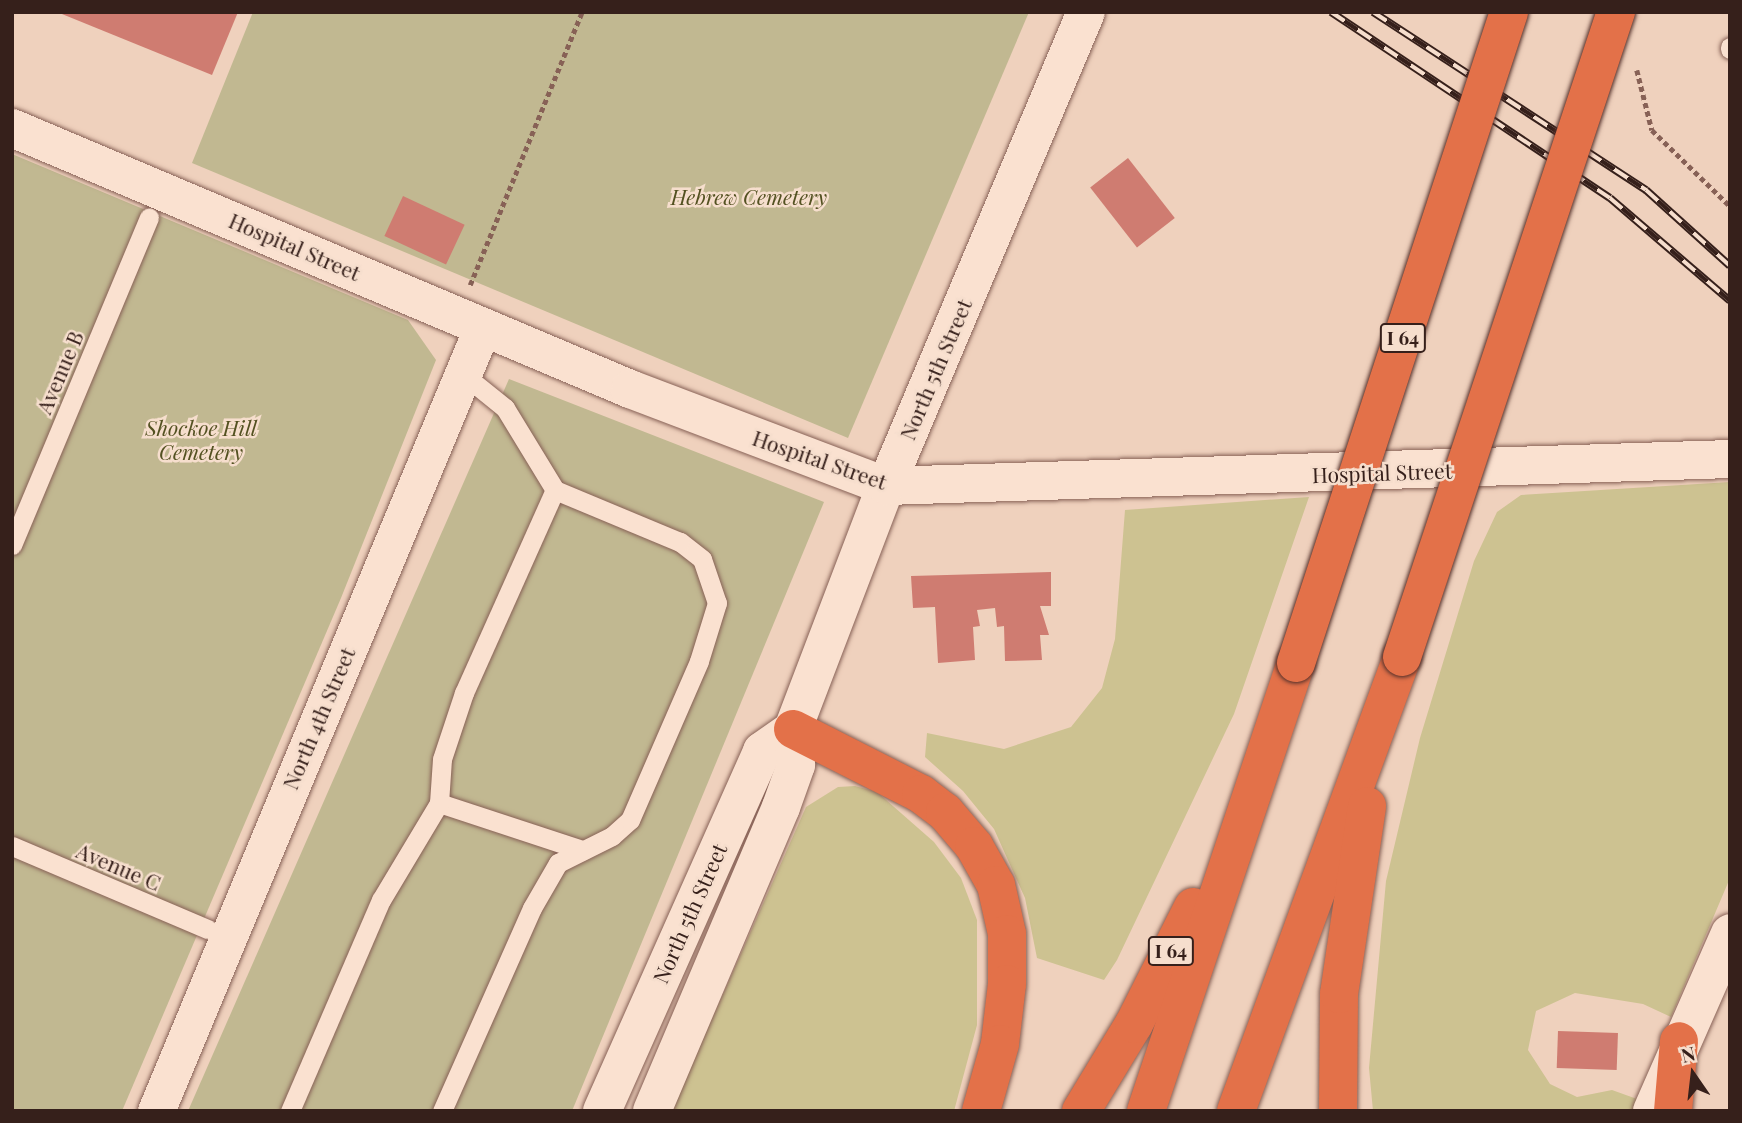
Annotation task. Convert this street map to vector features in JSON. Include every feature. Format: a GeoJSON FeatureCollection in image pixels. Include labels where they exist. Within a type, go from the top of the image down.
{"type":"FeatureCollection","features":[{"type":"Feature","properties":{"kind":"highway","name":"I 64"},"geometry":{"type":"LineString","coordinates":[[1081,1111],[1134,1024],[1253,786],[1296,663],[1509,12]]}},
{"type":"Feature","properties":{"kind":"highway"},"geometry":{"type":"LineString","coordinates":[[1236,1111],[1402,657],[1616,12]]}},
{"type":"Feature","properties":{"kind":"highway"},"geometry":{"type":"LineString","coordinates":[[1338,1111],[1339,994],[1349,910],[1363,821],[1402,657]]}},
{"type":"Feature","properties":{"kind":"highway"},"geometry":{"type":"LineString","coordinates":[[793,729],[921,794],[945,812],[974,846],[996,885],[1007,934],[1007,984],[1000,1044],[981,1111]]}},
{"type":"Feature","properties":{"kind":"highway"},"geometry":{"type":"LineString","coordinates":[[1146,1111],[1253,786]]}},
{"type":"Feature","properties":{"kind":"highway"},"geometry":{"type":"LineString","coordinates":[[1673,1111],[1679,1041]]}},
{"type":"Feature","properties":{"kind":"main road","name":"North 5th Street"},"geometry":{"type":"LineString","coordinates":[[652,1111],[781,807],[796,765],[793,729],[886,486],[1087,12]]}},
{"type":"Feature","properties":{"kind":"main road","name":"Hospital Street"},"geometry":{"type":"LineString","coordinates":[[12,128],[630,389],[886,486],[1730,459]]}},
{"type":"Feature","properties":{"kind":"main road","name":"North 5th Street"},"geometry":{"type":"LineString","coordinates":[[601,1111],[762,751],[793,729]]}},
{"type":"Feature","properties":{"kind":"main road"},"geometry":{"type":"LineString","coordinates":[[1652,1111],[1679,1041],[1730,933]]}},
{"type":"Feature","properties":{"kind":"street","name":"North 4th Street"},"geometry":{"type":"LineString","coordinates":[[156,1111],[463,374],[471,321]]}},
{"type":"Feature","properties":{"kind":"lane","name":"Avenue B"},"geometry":{"type":"LineString","coordinates":[[12,545],[149,217]]}},
{"type":"Feature","properties":{"kind":"lane"},"geometry":{"type":"LineString","coordinates":[[442,1111],[532,908],[558,863],[612,836],[630,820],[699,661],[717,603],[702,558],[680,542],[555,490],[505,408],[463,374]]}},
{"type":"Feature","properties":{"kind":"lane"},"geometry":{"type":"LineString","coordinates":[[290,1111],[381,900],[439,803],[442,759],[464,693],[555,490]]}},
{"type":"Feature","properties":{"kind":"lane"},"geometry":{"type":"LineString","coordinates":[[439,803],[582,850]]}},
{"type":"Feature","properties":{"kind":"lane","name":"Avenue C"},"geometry":{"type":"LineString","coordinates":[[12,846],[208,929]]}},
{"type":"Feature","properties":{"kind":"path"},"geometry":{"type":"LineString","coordinates":[[471,321],[582,12]]}},
{"type":"Feature","properties":{"kind":"path"},"geometry":{"type":"LineString","coordinates":[[1640,60],[1636,72],[1653,130],[1730,206]]}},
{"type":"Feature","properties":{"kind":"shaded area"},"geometry":{"type":"Polygon","coordinates":[[[1730,482],[1730,878],[1671,1017],[1643,1004],[1575,993],[1536,1011],[1528,1050],[1550,1084],[1577,1097],[1612,1090],[1637,1099],[1632,1111],[1373,1111],[1369,1068],[1386,881],[1420,738],[1474,561],[1497,512],[1521,495],[1730,482]]]}},
{"type":"Feature","properties":{"kind":"shaded area"},"geometry":{"type":"Polygon","coordinates":[[[1309,497],[1234,714],[1117,960],[1104,980],[1037,958],[1025,898],[994,829],[963,791],[925,757],[927,733],[1004,749],[1071,727],[1102,688],[1115,639],[1125,510],[1309,497]]]}},
{"type":"Feature","properties":{"kind":"shaded area"},"geometry":{"type":"Polygon","coordinates":[[[855,786],[877,792],[934,842],[961,878],[977,920],[977,1025],[954,1111],[671,1111],[806,807],[838,787],[855,786]]]}},
{"type":"Feature","properties":{"kind":"green space","name":"Hebrew Cemetery"},"geometry":{"type":"Polygon","coordinates":[[[253,12],[1029,12],[848,438],[192,163],[253,12]]]}},
{"type":"Feature","properties":{"kind":"green space","name":"Shockoe Hill Cemetery"},"geometry":{"type":"Polygon","coordinates":[[[12,154],[408,320],[436,360],[341,598],[122,1111],[12,1111],[12,154]]]}},
{"type":"Feature","properties":{"kind":"green space"},"geometry":{"type":"Polygon","coordinates":[[[509,379],[824,502],[572,1111],[188,1111],[509,379]]]}},
{"type":"Feature","properties":{"kind":"building"},"geometry":{"type":"Polygon","coordinates":[[[57,12],[238,12],[212,75],[57,12]]]}},
{"type":"Feature","properties":{"kind":"building"},"geometry":{"type":"Polygon","coordinates":[[[1128,158],[1175,218],[1137,247],[1090,188],[1128,158]]]}},
{"type":"Feature","properties":{"kind":"building"},"geometry":{"type":"Polygon","coordinates":[[[403,196],[465,225],[446,265],[384,236],[403,196]]]}},
{"type":"Feature","properties":{"kind":"building"},"geometry":{"type":"Polygon","coordinates":[[[1051,572],[1051,606],[1040,606],[1049,635],[1040,635],[1042,660],[1005,661],[1004,626],[997,627],[995,608],[977,610],[980,626],[973,627],[975,660],[938,663],[935,607],[913,608],[911,576],[1051,572]]]}},
{"type":"Feature","properties":{"kind":"building"},"geometry":{"type":"Polygon","coordinates":[[[1558,1031],[1618,1033],[1617,1070],[1557,1068],[1558,1031]]]}},
{"type":"Feature","properties":{"kind":"railway"},"geometry":{"type":"LineString","coordinates":[[1331,12],[1610,198],[1730,301]]}},
{"type":"Feature","properties":{"kind":"railway"},"geometry":{"type":"LineString","coordinates":[[1373,12],[1646,190],[1730,266]]}}]}
